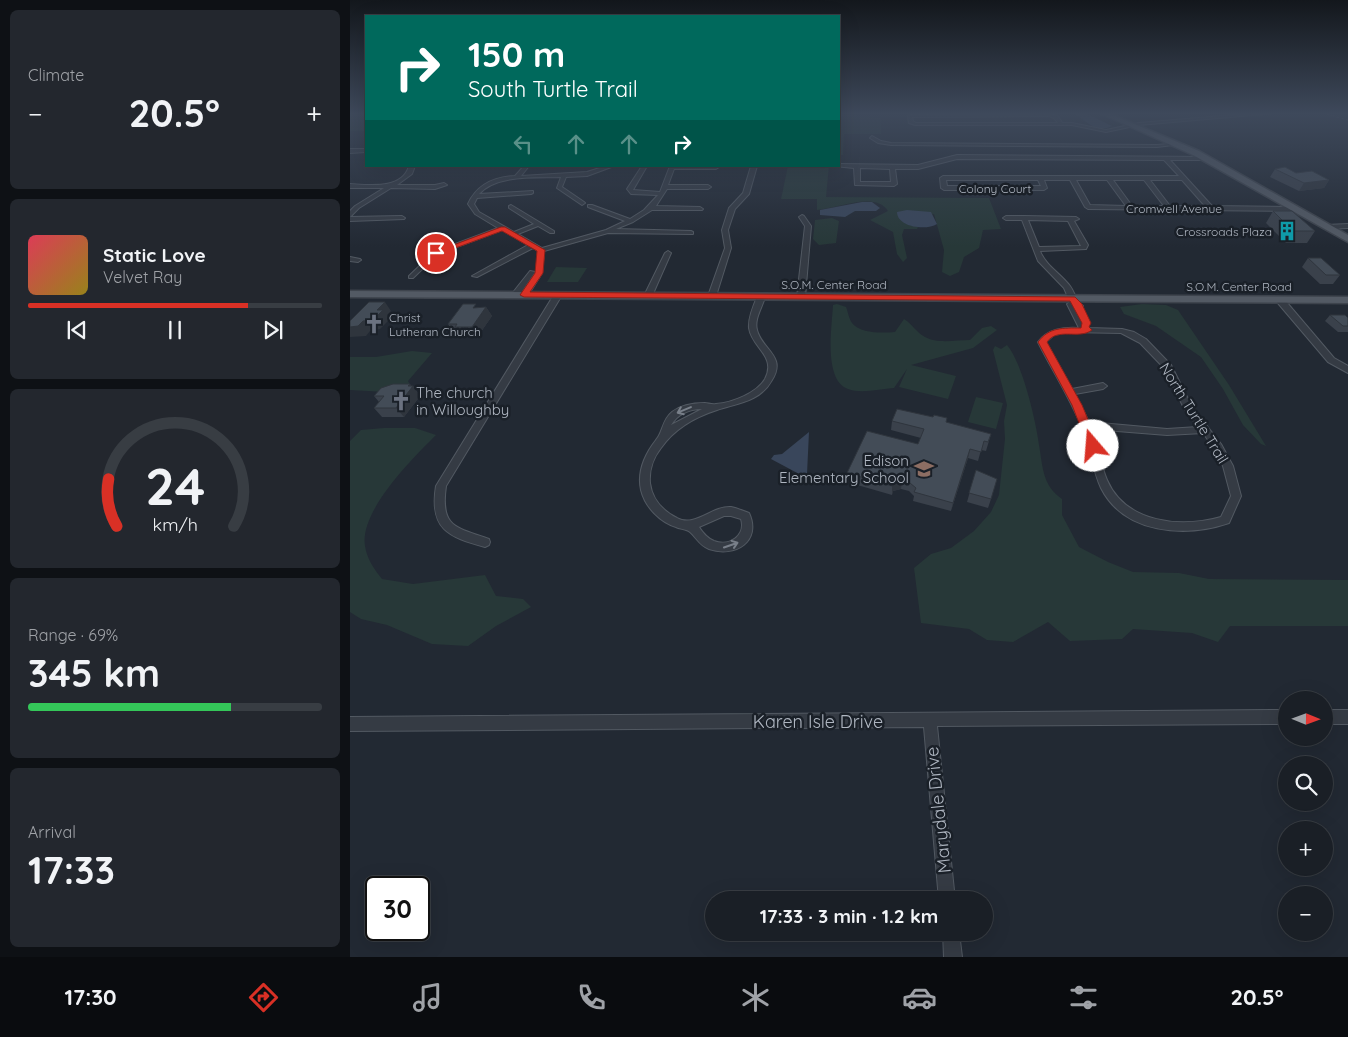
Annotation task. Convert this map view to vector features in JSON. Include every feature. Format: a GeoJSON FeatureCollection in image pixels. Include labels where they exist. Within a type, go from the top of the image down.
{"type":"FeatureCollection","features":[{"type":"Feature","properties":{"kind":"main road"},"geometry":{"type":"LineString","coordinates":[[1204,158],[1348,239]]}},
{"type":"Feature","properties":{"kind":"main road","name":"S.O.M. Center Road"},"geometry":{"type":"LineString","coordinates":[[350,294],[712,296],[1073,301],[1348,300]]}},
{"type":"Feature","properties":{"kind":"street"},"geometry":{"type":"LineString","coordinates":[[840,166],[925,166],[955,158]]}},
{"type":"Feature","properties":{"kind":"street"},"geometry":{"type":"LineString","coordinates":[[1026,158],[1208,160]]}},
{"type":"Feature","properties":{"kind":"street"},"geometry":{"type":"LineString","coordinates":[[1166,159],[1211,209]]}},
{"type":"Feature","properties":{"kind":"street"},"geometry":{"type":"LineString","coordinates":[[350,215],[357,207],[410,173],[412,167]]}},
{"type":"Feature","properties":{"kind":"street"},"geometry":{"type":"LineString","coordinates":[[516,178],[526,167]]}},
{"type":"Feature","properties":{"kind":"street"},"geometry":{"type":"LineString","coordinates":[[525,178],[534,167]]}},
{"type":"Feature","properties":{"kind":"street"},"geometry":{"type":"LineString","coordinates":[[575,176],[580,167]]}},
{"type":"Feature","properties":{"kind":"street"},"geometry":{"type":"LineString","coordinates":[[610,167],[599,172],[575,176],[516,178],[491,182],[474,196],[471,204],[473,210],[541,250],[608,231],[631,221],[650,208],[664,190],[667,175],[673,167],[716,167]]}},
{"type":"Feature","properties":{"kind":"street"},"geometry":{"type":"LineString","coordinates":[[644,167],[630,189],[631,192],[708,187]]}},
{"type":"Feature","properties":{"kind":"street"},"geometry":{"type":"LineString","coordinates":[[712,296],[728,248],[725,230],[732,208],[746,194],[754,167]]}},
{"type":"Feature","properties":{"kind":"street"},"geometry":{"type":"LineString","coordinates":[[857,167],[857,184],[894,184],[892,167]]}},
{"type":"Feature","properties":{"kind":"street"},"geometry":{"type":"LineString","coordinates":[[564,176],[559,183],[560,188],[582,203]]}},
{"type":"Feature","properties":{"kind":"street","name":"Colony Court"},"geometry":{"type":"LineString","coordinates":[[943,178],[1040,178],[1044,188],[944,188],[943,178]]}},
{"type":"Feature","properties":{"kind":"street"},"geometry":{"type":"LineString","coordinates":[[1040,178],[1184,178]]}},
{"type":"Feature","properties":{"kind":"street","name":"Cromwell Avenue"},"geometry":{"type":"LineString","coordinates":[[1072,178],[1088,207],[1294,209]]}},
{"type":"Feature","properties":{"kind":"street"},"geometry":{"type":"LineString","coordinates":[[1109,178],[1130,208]]}},
{"type":"Feature","properties":{"kind":"street"},"geometry":{"type":"LineString","coordinates":[[1146,178],[1168,208]]}},
{"type":"Feature","properties":{"kind":"street"},"geometry":{"type":"LineString","coordinates":[[350,186],[388,188],[435,187],[444,185]]}},
{"type":"Feature","properties":{"kind":"street"},"geometry":{"type":"LineString","coordinates":[[474,196],[531,192]]}},
{"type":"Feature","properties":{"kind":"street"},"geometry":{"type":"LineString","coordinates":[[590,206],[631,221]]}},
{"type":"Feature","properties":{"kind":"street"},"geometry":{"type":"LineString","coordinates":[[512,207],[552,232]]}},
{"type":"Feature","properties":{"kind":"street"},"geometry":{"type":"LineString","coordinates":[[650,208],[700,209]]}},
{"type":"Feature","properties":{"kind":"street"},"geometry":{"type":"LineString","coordinates":[[801,297],[808,226],[802,217]]}},
{"type":"Feature","properties":{"kind":"street"},"geometry":{"type":"LineString","coordinates":[[350,219],[402,218]]}},
{"type":"Feature","properties":{"kind":"street"},"geometry":{"type":"LineString","coordinates":[[1006,218],[1073,219],[1085,245],[1084,248],[1036,249]]}},
{"type":"Feature","properties":{"kind":"street"},"geometry":{"type":"LineString","coordinates":[[1024,218],[1036,249],[1046,268],[1067,287],[1073,301],[1071,304],[1080,325],[1086,328]]}},
{"type":"Feature","properties":{"kind":"street"},"geometry":{"type":"LineString","coordinates":[[513,234],[538,224]]}},
{"type":"Feature","properties":{"kind":"street"},"geometry":{"type":"LineString","coordinates":[[1326,227],[1348,226]]}},
{"type":"Feature","properties":{"kind":"street"},"geometry":{"type":"LineString","coordinates":[[411,277],[436,253],[503,228]]}},
{"type":"Feature","properties":{"kind":"street"},"geometry":{"type":"LineString","coordinates":[[608,231],[691,232]]}},
{"type":"Feature","properties":{"kind":"street"},"geometry":{"type":"LineString","coordinates":[[475,276],[532,245]]}},
{"type":"Feature","properties":{"kind":"street"},"geometry":{"type":"LineString","coordinates":[[520,295],[539,273],[541,250]]}},
{"type":"Feature","properties":{"kind":"street"},"geometry":{"type":"LineString","coordinates":[[648,296],[668,253]]}},
{"type":"Feature","properties":{"kind":"street"},"geometry":{"type":"LineString","coordinates":[[350,259],[358,260]]}},
{"type":"Feature","properties":{"kind":"street"},"geometry":{"type":"LineString","coordinates":[[485,542],[463,537],[448,527],[438,514],[441,486],[558,295]]}},
{"type":"Feature","properties":{"kind":"street"},"geometry":{"type":"LineString","coordinates":[[692,526],[698,535],[711,546],[725,548],[745,537],[748,526],[745,516],[728,511],[718,513],[692,526],[679,524],[665,517],[653,504],[646,489],[647,464],[665,434],[688,420],[715,408],[732,405],[753,396],[770,377],[773,366],[772,358],[756,337],[753,326],[761,297]]}},
{"type":"Feature","properties":{"kind":"street"},"geometry":{"type":"LineString","coordinates":[[1280,300],[1331,360],[1348,370]]}},
{"type":"Feature","properties":{"kind":"street","name":"North Turtle Trail"},"geometry":{"type":"LineString","coordinates":[[1069,392],[1042,342],[1048,335],[1057,331],[1086,328],[1122,331],[1143,341],[1168,367],[1188,408],[1218,446],[1228,466],[1236,496],[1225,520],[1187,528],[1162,525],[1142,518],[1120,506],[1106,488],[1087,425]]}},
{"type":"Feature","properties":{"kind":"street"},"geometry":{"type":"LineString","coordinates":[[1104,386],[1069,392],[1087,425],[1167,432],[1205,430]]}},
{"type":"Feature","properties":{"kind":"street","name":"Karen Isle Drive"},"geometry":{"type":"LineString","coordinates":[[350,724],[1278,717]]}},
{"type":"Feature","properties":{"kind":"street"},"geometry":{"type":"LineString","coordinates":[[1333,717],[1348,717]]}},
{"type":"Feature","properties":{"kind":"street","name":"Marydale Drive"},"geometry":{"type":"LineString","coordinates":[[930,720],[946,891]]}},
{"type":"Feature","properties":{"kind":"street"},"geometry":{"type":"LineString","coordinates":[[952,941],[953,957]]}},
{"type":"Feature","properties":{"kind":"shaded area"},"geometry":{"type":"Polygon","coordinates":[[[788,167],[829,167],[826,197],[989,198],[1001,229],[983,230],[979,248],[964,257],[959,272],[950,276],[942,272],[944,250],[934,214],[905,223],[918,227],[917,229],[904,229],[902,235],[907,258],[903,262],[897,254],[893,232],[870,220],[888,211],[882,205],[874,202],[865,202],[817,210],[817,199],[781,199],[788,167]]]}},
{"type":"Feature","properties":{"kind":"shaded area"},"geometry":{"type":"Polygon","coordinates":[[[832,218],[839,221],[836,243],[819,245],[813,239],[815,220],[832,218]]]}},
{"type":"Feature","properties":{"kind":"shaded area"},"geometry":{"type":"Polygon","coordinates":[[[556,267],[587,268],[578,282],[547,282],[556,267]]]}},
{"type":"Feature","properties":{"kind":"shaded area"},"geometry":{"type":"Polygon","coordinates":[[[837,304],[846,307],[851,321],[856,327],[872,332],[895,332],[904,319],[922,335],[935,340],[970,340],[982,328],[991,326],[997,330],[973,348],[911,365],[956,376],[948,399],[899,387],[907,369],[894,388],[864,391],[853,390],[840,384],[832,364],[833,305],[837,304]]]}},
{"type":"Feature","properties":{"kind":"shaded area"},"geometry":{"type":"Polygon","coordinates":[[[1142,304],[1166,305],[1178,310],[1229,385],[1266,446],[1261,444],[1243,425],[1223,389],[1201,357],[1156,326],[1124,314],[1120,307],[1142,304]]]}},
{"type":"Feature","properties":{"kind":"shaded area"},"geometry":{"type":"Polygon","coordinates":[[[1007,345],[1018,364],[1028,392],[1044,475],[1055,494],[1062,499],[1062,515],[1079,547],[1133,572],[1179,573],[1209,579],[1348,580],[1348,626],[1230,626],[1218,642],[1192,633],[1133,629],[1122,639],[1070,641],[1048,622],[1013,642],[987,640],[969,629],[921,623],[914,568],[931,554],[951,548],[974,531],[991,512],[999,495],[1005,439],[1004,421],[1007,405],[993,350],[995,346],[1001,349],[1007,345]]]}},
{"type":"Feature","properties":{"kind":"shaded area"},"geometry":{"type":"Polygon","coordinates":[[[412,351],[432,353],[408,381],[411,387],[386,392],[350,390],[350,357],[376,357],[412,351]]]}},
{"type":"Feature","properties":{"kind":"shaded area"},"geometry":{"type":"Polygon","coordinates":[[[976,397],[1003,403],[996,429],[968,422],[976,397]]]}},
{"type":"Feature","properties":{"kind":"shaded area"},"geometry":{"type":"Polygon","coordinates":[[[415,428],[436,435],[402,471],[379,501],[370,517],[365,532],[365,546],[371,564],[382,579],[413,584],[485,575],[496,596],[523,599],[531,607],[496,626],[468,646],[432,644],[387,625],[361,619],[350,612],[350,441],[361,430],[415,428]]]}},
{"type":"Feature","properties":{"kind":"water"},"geometry":{"type":"Polygon","coordinates":[[[862,202],[872,202],[880,208],[876,211],[855,211],[845,217],[820,215],[820,210],[862,202]]]}},
{"type":"Feature","properties":{"kind":"water"},"geometry":{"type":"Polygon","coordinates":[[[907,210],[931,212],[937,224],[920,227],[907,224],[898,217],[897,212],[907,210]]]}},
{"type":"Feature","properties":{"kind":"water"},"geometry":{"type":"Polygon","coordinates":[[[809,432],[807,474],[801,475],[771,459],[774,455],[782,454],[809,432]]]}},
{"type":"Feature","properties":{"kind":"building"},"geometry":{"type":"Polygon","coordinates":[[[1285,167],[1296,173],[1312,171],[1329,180],[1304,183],[1275,169],[1285,167]]]}},
{"type":"Feature","properties":{"kind":"building"},"geometry":{"type":"Polygon","coordinates":[[[1273,211],[1292,211],[1315,231],[1293,231],[1273,211]]]}},
{"type":"Feature","properties":{"kind":"building"},"geometry":{"type":"Polygon","coordinates":[[[1308,258],[1321,258],[1340,275],[1326,275],[1308,258]]]}},
{"type":"Feature","properties":{"kind":"building"},"geometry":{"type":"Polygon","coordinates":[[[369,302],[385,302],[377,310],[383,310],[373,320],[363,321],[358,326],[350,327],[350,321],[369,302]]]}},
{"type":"Feature","properties":{"kind":"building"},"geometry":{"type":"Polygon","coordinates":[[[463,304],[476,304],[473,308],[486,307],[472,327],[455,327],[457,324],[448,324],[463,304]]]}},
{"type":"Feature","properties":{"kind":"building"},"geometry":{"type":"Polygon","coordinates":[[[1330,315],[1345,315],[1348,318],[1348,326],[1343,326],[1330,315]]]}},
{"type":"Feature","properties":{"kind":"building"},"geometry":{"type":"Polygon","coordinates":[[[393,384],[410,384],[408,386],[413,386],[396,408],[374,408],[384,396],[374,396],[381,388],[393,384]]]}},
{"type":"Feature","properties":{"kind":"building"},"geometry":{"type":"Polygon","coordinates":[[[897,409],[947,418],[946,422],[991,434],[988,442],[984,441],[981,452],[970,449],[953,503],[914,492],[916,488],[902,480],[894,482],[892,486],[847,473],[867,431],[918,444],[924,429],[892,421],[897,409]]]}},
{"type":"Feature","properties":{"kind":"building"},"geometry":{"type":"Polygon","coordinates":[[[976,470],[997,479],[991,499],[969,493],[976,470]]]}},
{"type":"Feature","properties":{"kind":"place","name":"Crossroads Plaza"},"geometry":{"type":"Point","coordinates":[1287,231]}},
{"type":"Feature","properties":{"kind":"place","name":"Christ Lutheran Church"},"geometry":{"type":"Point","coordinates":[374,324]}},
{"type":"Feature","properties":{"kind":"place","name":"The church in Willoughby"},"geometry":{"type":"Point","coordinates":[401,401]}},
{"type":"Feature","properties":{"kind":"place","name":"Edison Elementary School"},"geometry":{"type":"Point","coordinates":[924,469]}},
{"type":"Feature","properties":{"kind":"route"},"geometry":{"type":"LineString","coordinates":[[436,253],[503,228],[541,250],[542,257],[539,273],[524,295],[1072,299],[1074,303],[1078,304],[1087,323],[1085,327],[1087,330],[1057,331],[1048,335],[1042,342],[1087,425],[1093,446]]}}]}
